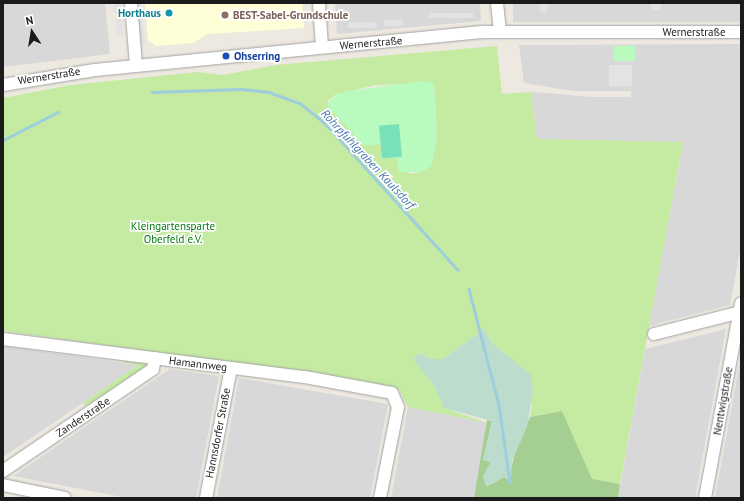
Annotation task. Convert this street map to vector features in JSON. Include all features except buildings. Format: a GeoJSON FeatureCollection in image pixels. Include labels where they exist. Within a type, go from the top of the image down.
{"type":"FeatureCollection","features":[{"type":"Feature","properties":{"kind":"street"},"geometry":{"type":"LineString","coordinates":[[132,3],[136,65]]}},
{"type":"Feature","properties":{"kind":"street"},"geometry":{"type":"LineString","coordinates":[[319,3],[322,47]]}},
{"type":"Feature","properties":{"kind":"street"},"geometry":{"type":"LineString","coordinates":[[497,3],[500,32]]}},
{"type":"Feature","properties":{"kind":"street","name":"Wernerstraße"},"geometry":{"type":"LineString","coordinates":[[3,84],[136,65],[500,32],[741,32]]}},
{"type":"Feature","properties":{"kind":"street"},"geometry":{"type":"LineString","coordinates":[[654,334],[740,310]]}},
{"type":"Feature","properties":{"kind":"street","name":"Nentwigstraße"},"geometry":{"type":"LineString","coordinates":[[705,498],[740,310]]}},
{"type":"Feature","properties":{"kind":"street","name":"Hamannweg"},"geometry":{"type":"LineString","coordinates":[[3,339],[231,368],[392,393],[398,408],[380,498]]}},
{"type":"Feature","properties":{"kind":"street","name":"Zanderstraße"},"geometry":{"type":"LineString","coordinates":[[3,471],[153,369],[155,358]]}},
{"type":"Feature","properties":{"kind":"street","name":"Hannsdorfer Straße"},"geometry":{"type":"LineString","coordinates":[[206,498],[231,368]]}},
{"type":"Feature","properties":{"kind":"street"},"geometry":{"type":"LineString","coordinates":[[3,485],[23,494],[66,498]]}},
{"type":"Feature","properties":{"kind":"shaded area"},"geometry":{"type":"Polygon","coordinates":[[[654,1],[658,1],[660,2],[660,10],[654,11],[651,8],[651,4],[654,1]]]}},
{"type":"Feature","properties":{"kind":"shaded area"},"geometry":{"type":"Polygon","coordinates":[[[105,3],[110,54],[3,67],[3,4],[105,3]]]}},
{"type":"Feature","properties":{"kind":"shaded area"},"geometry":{"type":"Polygon","coordinates":[[[117,3],[122,8],[117,13],[112,8],[117,3]]]}},
{"type":"Feature","properties":{"kind":"shaded area","name":"BEST-Sabel-Grundschule"},"geometry":{"type":"Polygon","coordinates":[[[145,3],[302,3],[304,28],[208,34],[193,43],[156,46],[148,40],[145,3]]]}},
{"type":"Feature","properties":{"kind":"shaded area"},"geometry":{"type":"Polygon","coordinates":[[[335,3],[480,3],[481,21],[337,34],[335,3]]]}},
{"type":"Feature","properties":{"kind":"shaded area"},"geometry":{"type":"Polygon","coordinates":[[[513,3],[741,3],[741,22],[513,22],[513,3]]]}},
{"type":"Feature","properties":{"kind":"shaded area"},"geometry":{"type":"Polygon","coordinates":[[[541,3],[545,3],[547,7],[545,11],[541,11],[539,9],[539,5],[541,3]]]}},
{"type":"Feature","properties":{"kind":"shaded area"},"geometry":{"type":"Polygon","coordinates":[[[429,13],[473,13],[473,18],[429,18],[429,13]]]}},
{"type":"Feature","properties":{"kind":"shaded area"},"geometry":{"type":"Polygon","coordinates":[[[122,19],[124,36],[117,37],[115,20],[122,19]]]}},
{"type":"Feature","properties":{"kind":"shaded area"},"geometry":{"type":"Polygon","coordinates":[[[137,19],[142,19],[145,44],[139,44],[137,19]]]}},
{"type":"Feature","properties":{"kind":"shaded area"},"geometry":{"type":"Polygon","coordinates":[[[384,20],[403,20],[403,26],[384,26],[384,20]]]}},
{"type":"Feature","properties":{"kind":"shaded area"},"geometry":{"type":"Polygon","coordinates":[[[348,22],[377,22],[377,28],[348,28],[348,22]]]}},
{"type":"Feature","properties":{"kind":"shaded area"},"geometry":{"type":"Polygon","coordinates":[[[741,44],[741,245],[730,305],[649,326],[683,143],[537,139],[531,92],[525,91],[591,97],[631,97],[631,91],[573,91],[524,83],[519,45],[741,44]]]}},
{"type":"Feature","properties":{"kind":"shaded area"},"geometry":{"type":"Polygon","coordinates":[[[609,65],[632,65],[632,86],[609,86],[609,65]]]}},
{"type":"Feature","properties":{"kind":"shaded area"},"geometry":{"type":"Polygon","coordinates":[[[484,329],[493,344],[531,375],[533,392],[527,427],[512,461],[511,479],[504,477],[486,486],[483,477],[491,462],[483,460],[492,421],[444,408],[434,386],[413,359],[420,353],[431,359],[443,359],[484,329]]]}},
{"type":"Feature","properties":{"kind":"shaded area"},"geometry":{"type":"Polygon","coordinates":[[[726,329],[695,498],[618,498],[645,349],[726,329]]]}},
{"type":"Feature","properties":{"kind":"shaded area"},"geometry":{"type":"Polygon","coordinates":[[[3,346],[139,365],[3,457],[3,346]]]}},
{"type":"Feature","properties":{"kind":"shaded area"},"geometry":{"type":"Polygon","coordinates":[[[741,356],[741,498],[715,498],[741,356]]]}},
{"type":"Feature","properties":{"kind":"shaded area"},"geometry":{"type":"Polygon","coordinates":[[[170,369],[219,376],[196,498],[127,498],[13,476],[170,369]]]}},
{"type":"Feature","properties":{"kind":"shaded area"},"geometry":{"type":"Polygon","coordinates":[[[239,378],[388,404],[370,498],[217,498],[239,378]]]}},
{"type":"Feature","properties":{"kind":"shaded area"},"geometry":{"type":"Polygon","coordinates":[[[408,407],[488,423],[474,498],[391,498],[408,407]]]}},
{"type":"Feature","properties":{"kind":"green space","name":"Kleingartensparte Oberfeld e.V."},"geometry":{"type":"Polygon","coordinates":[[[497,46],[502,94],[531,92],[537,139],[683,142],[620,484],[592,480],[562,411],[530,417],[532,403],[507,355],[493,344],[484,329],[443,359],[431,359],[420,353],[413,359],[434,386],[444,408],[488,423],[408,407],[399,390],[334,377],[3,331],[3,98],[71,85],[197,72],[223,75],[276,65],[497,46]],[[434,83],[376,85],[336,94],[327,102],[397,158],[410,174],[421,172],[431,166],[437,138],[434,83]]]}},
{"type":"Feature","properties":{"kind":"green space"},"geometry":{"type":"Polygon","coordinates":[[[614,46],[635,46],[635,61],[614,61],[614,46]]]}},
{"type":"Feature","properties":{"kind":"green space"},"geometry":{"type":"Polygon","coordinates":[[[423,81],[434,83],[437,138],[431,166],[421,172],[399,172],[397,158],[382,159],[381,144],[364,146],[327,105],[336,94],[348,91],[423,81]]]}},
{"type":"Feature","properties":{"kind":"green space"},"geometry":{"type":"Polygon","coordinates":[[[399,124],[402,157],[382,159],[379,126],[399,124]]]}},
{"type":"Feature","properties":{"kind":"green space"},"geometry":{"type":"Polygon","coordinates":[[[126,359],[146,362],[146,366],[85,407],[83,403],[138,365],[122,362],[126,359]]]}},
{"type":"Feature","properties":{"kind":"green space"},"geometry":{"type":"Polygon","coordinates":[[[562,411],[592,479],[620,484],[618,498],[474,498],[487,420],[492,421],[483,460],[491,462],[483,477],[487,486],[504,477],[508,479],[518,443],[530,417],[562,411]]]}},
{"type":"Feature","properties":{"kind":"waterway","name":"Rohrpfuhlgraben Kaulsdorf"},"geometry":{"type":"LineString","coordinates":[[152,92],[241,89],[269,92],[300,103],[327,125],[458,270]]}},
{"type":"Feature","properties":{"kind":"waterway","name":"Rohrpfuhlgraben Kaulsdorf"},"geometry":{"type":"LineString","coordinates":[[3,140],[58,112]]}},
{"type":"Feature","properties":{"kind":"waterway","name":"Rohrpfuhlgraben Kaulsdorf"},"geometry":{"type":"LineString","coordinates":[[469,289],[499,405],[510,482]]}},
{"type":"Feature","properties":{"kind":"place","name":"Horthaus"},"geometry":{"type":"Point","coordinates":[169,13]}},
{"type":"Feature","properties":{"kind":"place","name":"BEST-Sabel-Grundschule"},"geometry":{"type":"Point","coordinates":[225,15]}},
{"type":"Feature","properties":{"kind":"place","name":"Ohserring"},"geometry":{"type":"Point","coordinates":[226,56]}}]}
